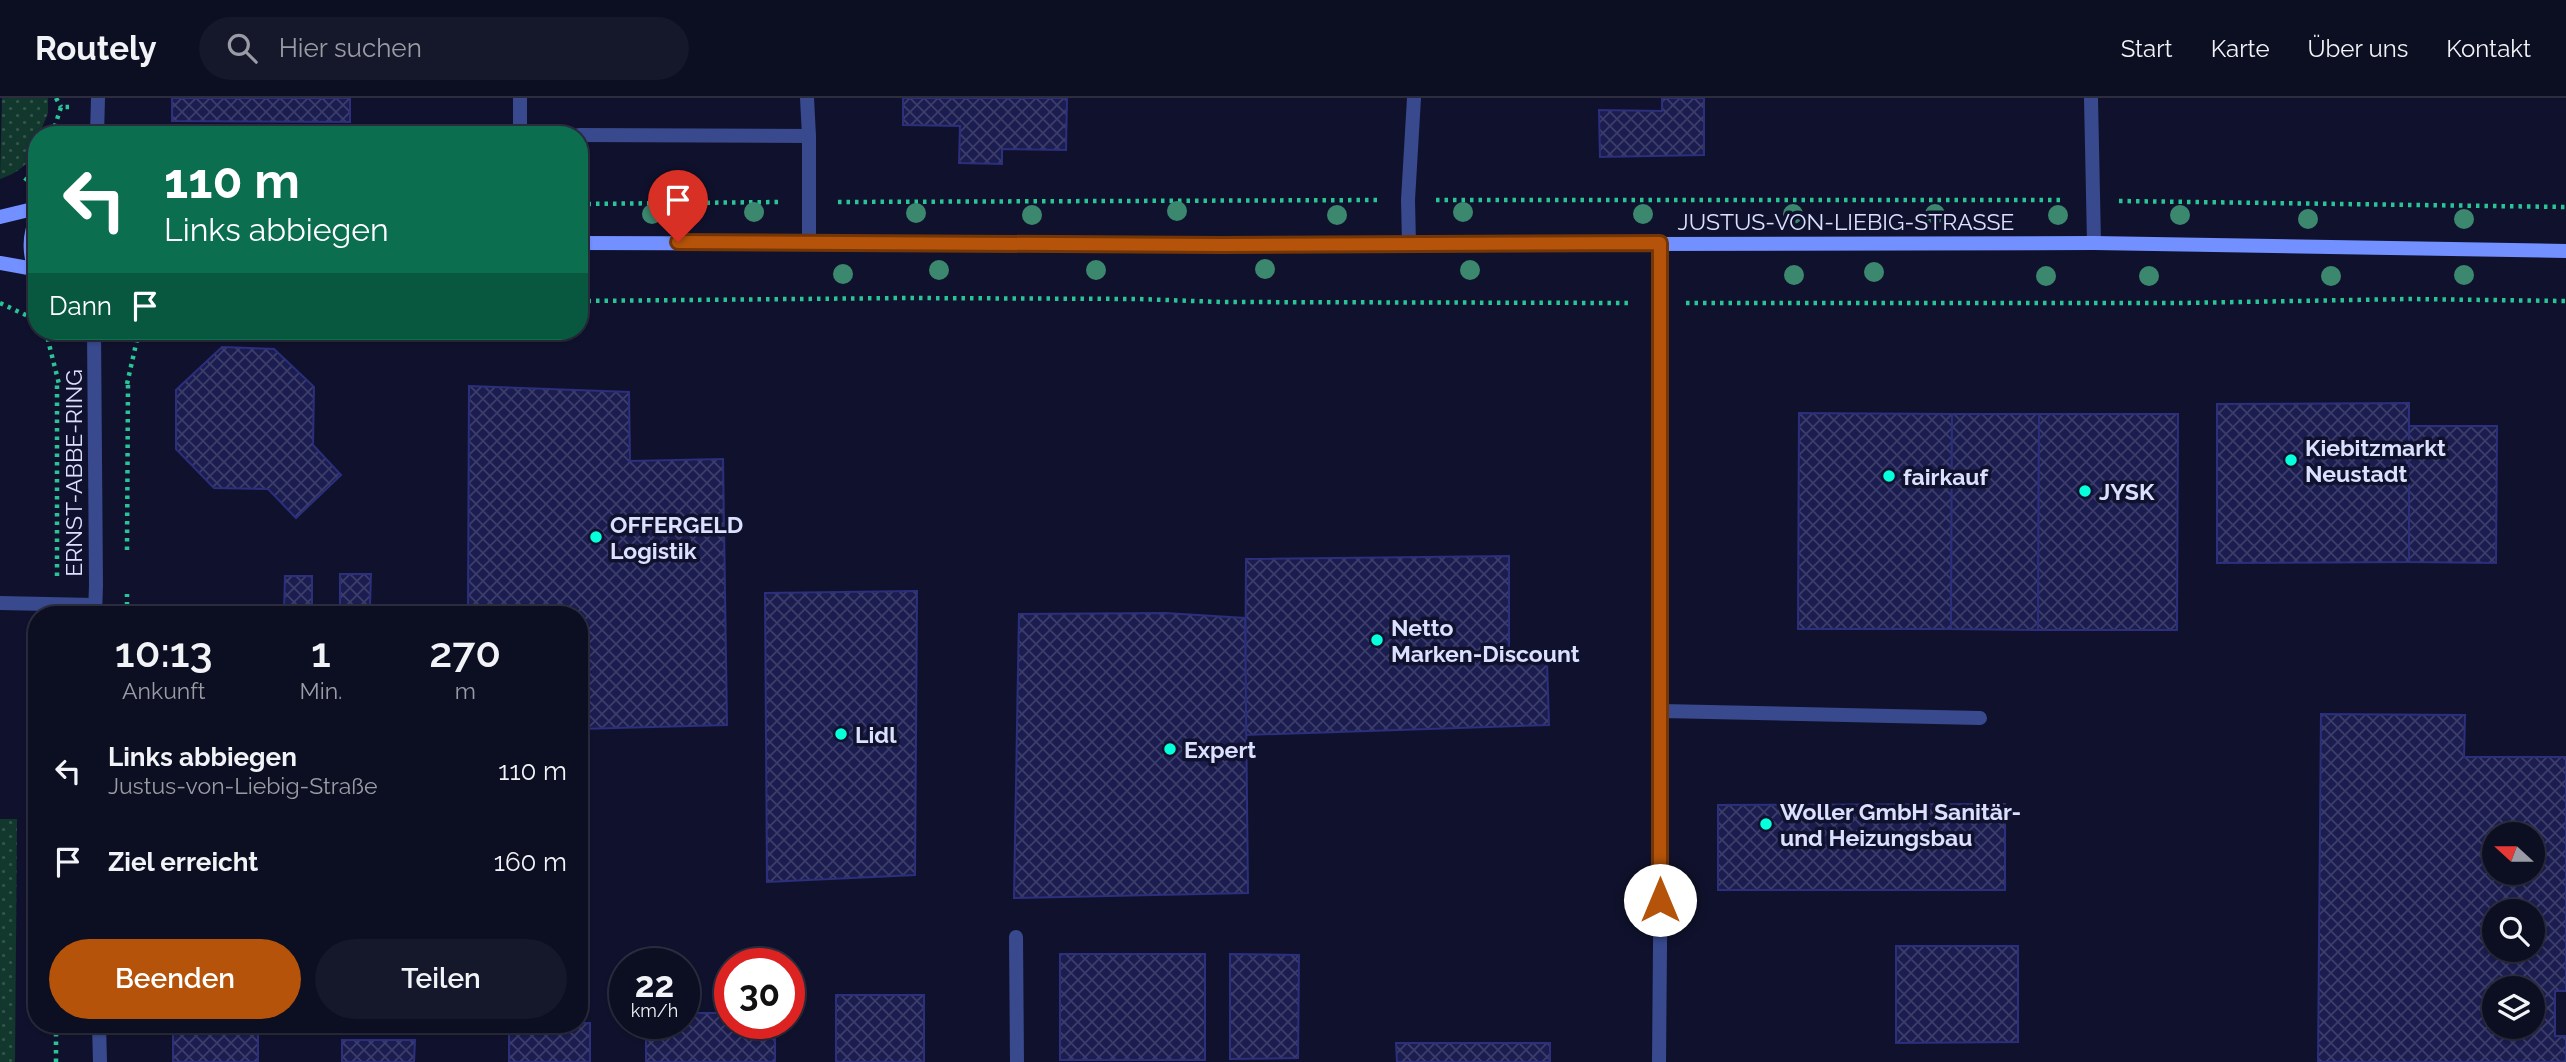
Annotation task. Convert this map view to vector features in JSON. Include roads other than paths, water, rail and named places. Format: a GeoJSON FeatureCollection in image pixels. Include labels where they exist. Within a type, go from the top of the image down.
{"type":"FeatureCollection","features":[{"type":"Feature","properties":{"kind":"main road"},"geometry":{"type":"LineString","coordinates":[[0,216],[28,210]]}},
{"type":"Feature","properties":{"kind":"main road","name":"JUSTUS-VON-LIEBIG-STRASSE"},"geometry":{"type":"LineString","coordinates":[[588,243],[2094,243],[2566,250]]}},
{"type":"Feature","properties":{"kind":"main road"},"geometry":{"type":"LineString","coordinates":[[0,263],[28,269]]}},
{"type":"Feature","properties":{"kind":"street"},"geometry":{"type":"LineString","coordinates":[[97,126],[98,98]]}},
{"type":"Feature","properties":{"kind":"street"},"geometry":{"type":"LineString","coordinates":[[520,98],[520,126]]}},
{"type":"Feature","properties":{"kind":"street"},"geometry":{"type":"LineString","coordinates":[[807,98],[809,244]]}},
{"type":"Feature","properties":{"kind":"street"},"geometry":{"type":"LineString","coordinates":[[1409,244],[1408,200],[1414,98]]}},
{"type":"Feature","properties":{"kind":"street"},"geometry":{"type":"LineString","coordinates":[[2091,98],[2094,243]]}},
{"type":"Feature","properties":{"kind":"street"},"geometry":{"type":"LineString","coordinates":[[588,135],[809,136]]}},
{"type":"Feature","properties":{"kind":"street"},"geometry":{"type":"LineString","coordinates":[[1659,1062],[1662,711],[1660,243]]}},
{"type":"Feature","properties":{"kind":"street","name":"ERNST-ABBE-RING"},"geometry":{"type":"LineString","coordinates":[[94,340],[95,606]]}},
{"type":"Feature","properties":{"kind":"street"},"geometry":{"type":"LineString","coordinates":[[0,603],[70,606]]}},
{"type":"Feature","properties":{"kind":"street"},"geometry":{"type":"LineString","coordinates":[[1662,711],[1980,718]]}},
{"type":"Feature","properties":{"kind":"street"},"geometry":{"type":"LineString","coordinates":[[1016,937],[1017,1062]]}},
{"type":"Feature","properties":{"kind":"street"},"geometry":{"type":"LineString","coordinates":[[99,1033],[100,1062]]}},
{"type":"Feature","properties":{"kind":"place","name":"Kiebitzmarkt Neustadt"},"geometry":{"type":"Point","coordinates":[2291,460]}},
{"type":"Feature","properties":{"kind":"place","name":"fairkauf"},"geometry":{"type":"Point","coordinates":[1889,476]}},
{"type":"Feature","properties":{"kind":"place","name":"JYSK"},"geometry":{"type":"Point","coordinates":[2085,491]}},
{"type":"Feature","properties":{"kind":"place","name":"OFFERGELD Logistik"},"geometry":{"type":"Point","coordinates":[596,537]}},
{"type":"Feature","properties":{"kind":"place","name":"Netto Marken-Discount"},"geometry":{"type":"Point","coordinates":[1377,640]}},
{"type":"Feature","properties":{"kind":"place","name":"Lidl"},"geometry":{"type":"Point","coordinates":[841,734]}},
{"type":"Feature","properties":{"kind":"place","name":"Expert"},"geometry":{"type":"Point","coordinates":[1170,749]}},
{"type":"Feature","properties":{"kind":"place","name":"Woller GmbH Sanitär- und Heizungsbau"},"geometry":{"type":"Point","coordinates":[1766,824]}}]}
